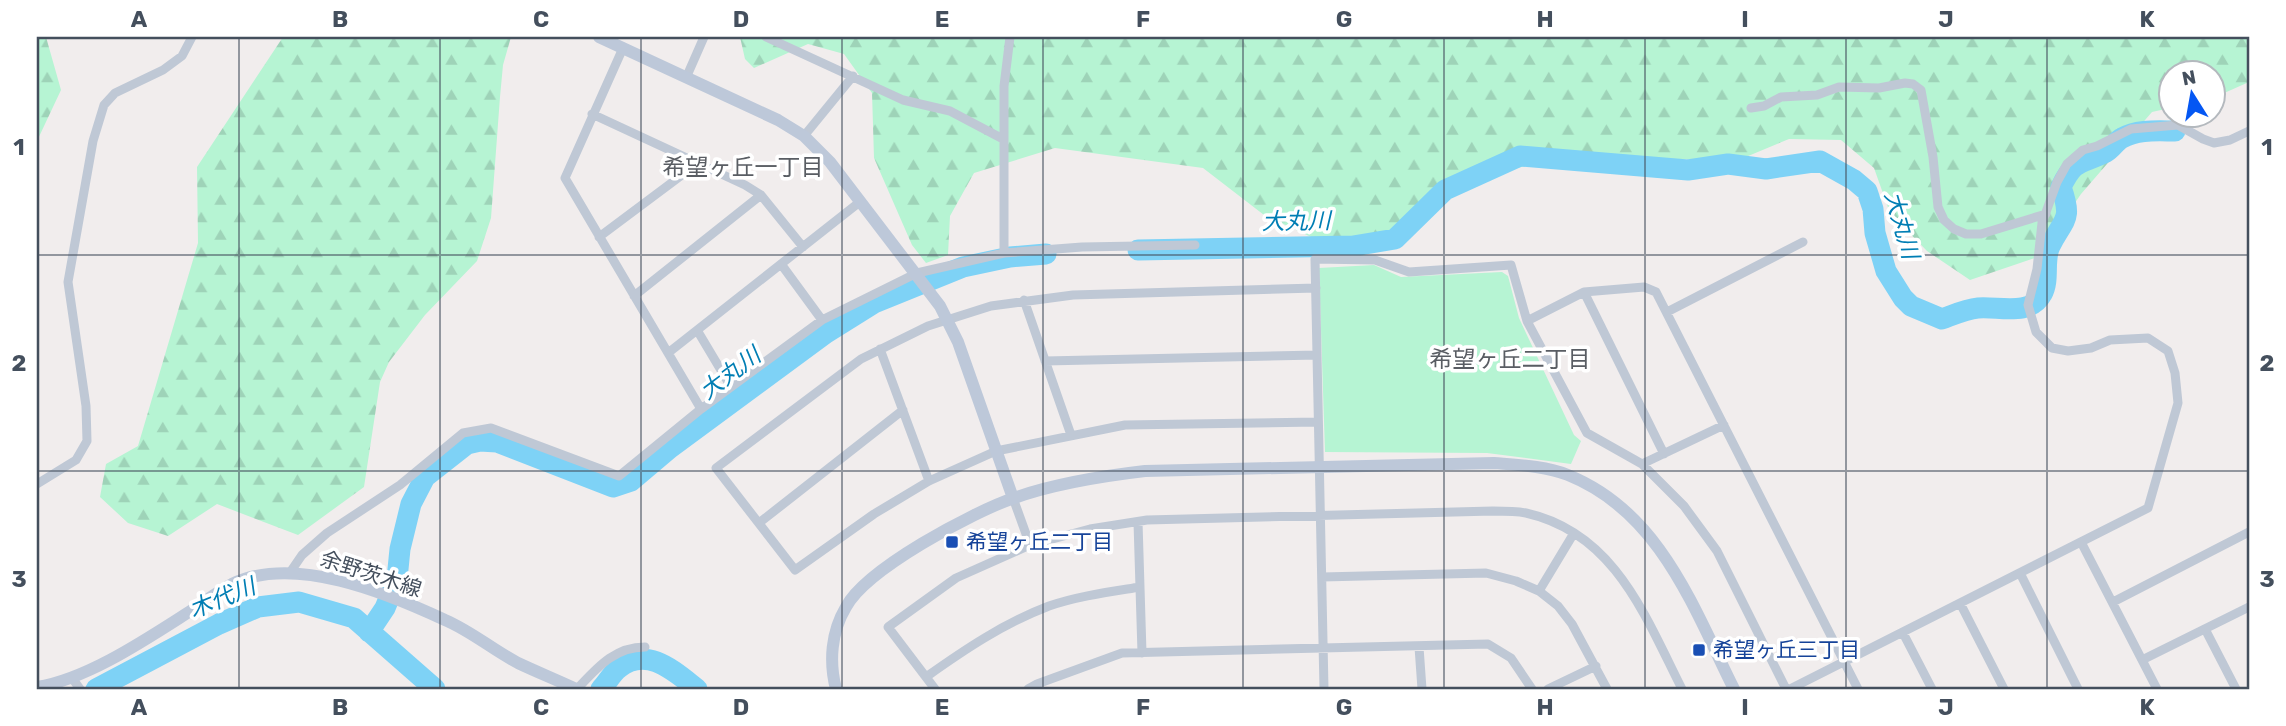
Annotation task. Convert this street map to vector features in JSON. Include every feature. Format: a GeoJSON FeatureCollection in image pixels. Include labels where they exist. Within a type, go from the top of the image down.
{"type":"FeatureCollection","features":[{"type":"Feature","properties":{"kind":"street"},"geometry":{"type":"LineString","coordinates":[[37,484],[76,460],[87,441],[86,406],[68,282],[93,141],[104,105],[116,93],[182,57],[192,37]]}},
{"type":"Feature","properties":{"kind":"street"},"geometry":{"type":"LineString","coordinates":[[599,37],[778,120],[804,136],[831,162],[921,279],[948,320],[1030,545]]}},
{"type":"Feature","properties":{"kind":"street"},"geometry":{"type":"LineString","coordinates":[[686,78],[704,37]]}},
{"type":"Feature","properties":{"kind":"street"},"geometry":{"type":"LineString","coordinates":[[766,37],[903,100],[950,111],[1003,139]]}},
{"type":"Feature","properties":{"kind":"street"},"geometry":{"type":"LineString","coordinates":[[1004,253],[1004,86],[1010,37]]}},
{"type":"Feature","properties":{"kind":"street"},"geometry":{"type":"LineString","coordinates":[[622,48],[565,177],[701,409]]}},
{"type":"Feature","properties":{"kind":"street"},"geometry":{"type":"LineString","coordinates":[[804,136],[853,76]]}},
{"type":"Feature","properties":{"kind":"street"},"geometry":{"type":"LineString","coordinates":[[1751,108],[1764,106],[1781,97],[1817,95],[1839,87],[1879,88],[1913,84],[1922,90],[1938,206],[1944,220],[1954,229],[1966,234],[1981,234],[2046,214]]}},
{"type":"Feature","properties":{"kind":"street"},"geometry":{"type":"LineString","coordinates":[[592,114],[745,185],[761,195],[803,247]]}},
{"type":"Feature","properties":{"kind":"street"},"geometry":{"type":"LineString","coordinates":[[1324,689],[1315,259],[1375,261],[1409,272],[1511,265],[1527,321],[1587,433],[1642,464],[1684,506],[1717,551],[1788,689],[2148,508],[2178,403],[2175,373],[2168,351],[2148,338],[2110,340],[2091,348],[2068,351],[2052,348],[2036,332],[2028,308],[2037,269],[2042,223],[2057,182],[2067,164],[2083,150],[2131,129],[2178,125],[2214,143],[2231,140],[2249,131]]}},
{"type":"Feature","properties":{"kind":"street"},"geometry":{"type":"LineString","coordinates":[[600,237],[698,163]]}},
{"type":"Feature","properties":{"kind":"street"},"geometry":{"type":"LineString","coordinates":[[634,296],[761,195]]}},
{"type":"Feature","properties":{"kind":"street"},"geometry":{"type":"LineString","coordinates":[[668,353],[860,201]]}},
{"type":"Feature","properties":{"kind":"street"},"geometry":{"type":"LineString","coordinates":[[1667,312],[1803,242]]}},
{"type":"Feature","properties":{"kind":"street"},"geometry":{"type":"LineString","coordinates":[[291,571],[302,555],[327,533],[400,485],[463,433],[491,428],[619,476],[701,409],[822,320],[921,279],[1004,253],[1082,247],[1195,244]]}},
{"type":"Feature","properties":{"kind":"street"},"geometry":{"type":"LineString","coordinates":[[781,264],[822,320]]}},
{"type":"Feature","properties":{"kind":"street"},"geometry":{"type":"LineString","coordinates":[[1527,321],[1584,292],[1644,287],[1656,292],[1858,689]]}},
{"type":"Feature","properties":{"kind":"street"},"geometry":{"type":"LineString","coordinates":[[1316,288],[1073,295],[991,306],[928,326],[861,359],[716,468],[795,569],[874,514],[929,481],[996,452],[1125,425],[1318,422]]}},
{"type":"Feature","properties":{"kind":"street"},"geometry":{"type":"LineString","coordinates":[[1584,292],[1664,454]]}},
{"type":"Feature","properties":{"kind":"street"},"geometry":{"type":"LineString","coordinates":[[1024,300],[1071,435]]}},
{"type":"Feature","properties":{"kind":"street"},"geometry":{"type":"LineString","coordinates":[[697,330],[732,387]]}},
{"type":"Feature","properties":{"kind":"street"},"geometry":{"type":"LineString","coordinates":[[880,349],[929,481]]}},
{"type":"Feature","properties":{"kind":"street"},"geometry":{"type":"LineString","coordinates":[[1045,361],[1317,355]]}},
{"type":"Feature","properties":{"kind":"street"},"geometry":{"type":"LineString","coordinates":[[759,523],[903,410]]}},
{"type":"Feature","properties":{"kind":"street"},"geometry":{"type":"LineString","coordinates":[[1642,464],[1724,425]]}},
{"type":"Feature","properties":{"kind":"street"},"geometry":{"type":"LineString","coordinates":[[836,689],[832,666],[834,635],[845,607],[859,587],[912,549],[1013,498],[1107,475],[1145,471],[1494,463],[1566,474],[1601,490],[1619,504],[1652,536],[1681,583],[1734,689]]}},
{"type":"Feature","properties":{"kind":"street"},"geometry":{"type":"LineString","coordinates":[[935,689],[888,627],[956,578],[1030,545],[1090,529],[1138,522],[1504,511],[1549,520],[1594,546],[1609,561],[1626,584],[1682,689]]}},
{"type":"Feature","properties":{"kind":"street"},"geometry":{"type":"LineString","coordinates":[[1138,522],[1142,653]]}},
{"type":"Feature","properties":{"kind":"street"},"geometry":{"type":"LineString","coordinates":[[1539,591],[1574,533]]}},
{"type":"Feature","properties":{"kind":"street"},"geometry":{"type":"LineString","coordinates":[[2113,602],[2249,533]]}},
{"type":"Feature","properties":{"kind":"street"},"geometry":{"type":"LineString","coordinates":[[2081,542],[2157,689]]}},
{"type":"Feature","properties":{"kind":"street","name":"余野茨木線"},"geometry":{"type":"LineString","coordinates":[[37,687],[72,678],[150,636],[233,584],[257,575],[291,571],[318,575],[447,620],[518,662],[577,689]]}},
{"type":"Feature","properties":{"kind":"street"},"geometry":{"type":"LineString","coordinates":[[1322,577],[1486,573],[1516,581],[1539,591],[1558,606],[1572,624],[1607,689]]}},
{"type":"Feature","properties":{"kind":"street"},"geometry":{"type":"LineString","coordinates":[[2020,573],[2078,689]]}},
{"type":"Feature","properties":{"kind":"street"},"geometry":{"type":"LineString","coordinates":[[926,677],[972,644],[1019,619],[1050,606],[1096,593],[1140,587]]}},
{"type":"Feature","properties":{"kind":"street"},"geometry":{"type":"LineString","coordinates":[[1960,603],[2004,689]]}},
{"type":"Feature","properties":{"kind":"street"},"geometry":{"type":"LineString","coordinates":[[2143,660],[2249,607]]}},
{"type":"Feature","properties":{"kind":"street"},"geometry":{"type":"LineString","coordinates":[[2205,629],[2236,689]]}},
{"type":"Feature","properties":{"kind":"street"},"geometry":{"type":"LineString","coordinates":[[1903,633],[1932,689]]}},
{"type":"Feature","properties":{"kind":"street"},"geometry":{"type":"LineString","coordinates":[[1028,689],[1122,653],[1488,644],[1511,658],[1532,689]]}},
{"type":"Feature","properties":{"kind":"street"},"geometry":{"type":"LineString","coordinates":[[577,689],[598,666],[613,655],[622,650],[645,647]]}},
{"type":"Feature","properties":{"kind":"street"},"geometry":{"type":"LineString","coordinates":[[1419,647],[1422,689]]}},
{"type":"Feature","properties":{"kind":"street"},"geometry":{"type":"LineString","coordinates":[[1548,689],[1596,666]]}},
{"type":"Feature","properties":{"kind":"street"},"geometry":{"type":"LineString","coordinates":[[72,678],[80,689]]}},
{"type":"Feature","properties":{"kind":"green space"},"geometry":{"type":"Polygon","coordinates":[[[37,37],[46,37],[61,90],[37,141],[37,37]]]}},
{"type":"Feature","properties":{"kind":"green space"},"geometry":{"type":"Polygon","coordinates":[[[283,37],[511,37],[503,65],[491,218],[477,261],[425,315],[389,362],[380,382],[364,487],[298,535],[217,504],[168,536],[128,523],[100,497],[106,464],[138,446],[198,243],[197,167],[283,37]]]}},
{"type":"Feature","properties":{"kind":"green space"},"geometry":{"type":"Polygon","coordinates":[[[740,37],[2249,37],[2249,82],[2226,92],[2226,60],[2156,60],[2156,111],[2152,112],[2081,194],[2038,257],[1970,280],[1927,251],[1890,213],[1874,168],[1841,140],[1789,139],[1741,159],[1614,159],[1536,163],[1483,177],[1358,259],[1264,215],[1203,168],[1055,148],[974,173],[950,216],[948,255],[926,263],[912,245],[874,158],[872,93],[844,54],[808,44],[754,68],[745,59],[740,37]]]}},
{"type":"Feature","properties":{"kind":"green space"},"geometry":{"type":"Polygon","coordinates":[[[1374,265],[1401,277],[1502,272],[1508,276],[1519,318],[1574,435],[1581,441],[1571,464],[1487,453],[1325,452],[1319,268],[1374,265]]]}},
{"type":"Feature","properties":{"kind":"waterway","name":"大丸川"},"geometry":{"type":"LineString","coordinates":[[1138,250],[1353,246],[1395,239],[1445,190],[1520,156],[1688,170],[1728,164],[1766,169],[1820,161],[1854,180],[1867,191],[1886,271],[1911,306],[1942,319],[1973,309],[2022,308],[2037,301],[2046,283],[2050,246],[2065,219],[2066,207],[2061,187],[2070,171],[2108,151],[2128,135],[2148,131],[2175,131]]}},
{"type":"Feature","properties":{"kind":"waterway","name":"大丸川"},"geometry":{"type":"LineString","coordinates":[[369,632],[385,608],[397,579],[400,549],[411,504],[425,477],[467,444],[480,441],[497,442],[613,487],[631,481],[670,448],[826,333],[874,303],[963,267],[1010,257],[1046,254]]}},
{"type":"Feature","properties":{"kind":"waterway","name":"木代川"},"geometry":{"type":"LineString","coordinates":[[96,689],[219,624],[258,607],[299,602],[354,618],[435,689]]}},
{"type":"Feature","properties":{"kind":"waterway","name":"木代川"},"geometry":{"type":"LineString","coordinates":[[601,689],[619,668],[640,659],[650,660],[670,669],[697,689]]}},
{"type":"Feature","properties":{"kind":"place","name":"希望ヶ丘二丁目"},"geometry":{"type":"Point","coordinates":[952,542]}},
{"type":"Feature","properties":{"kind":"place","name":"希望ヶ丘三丁目"},"geometry":{"type":"Point","coordinates":[1699,650]}},
{"type":"Feature","properties":{"kind":"district","name":"希望ヶ丘一丁目"},"geometry":{"type":"Point","coordinates":[743,167]}},
{"type":"Feature","properties":{"kind":"district","name":"希望ヶ丘二丁目"},"geometry":{"type":"Point","coordinates":[1510,359]}}]}
